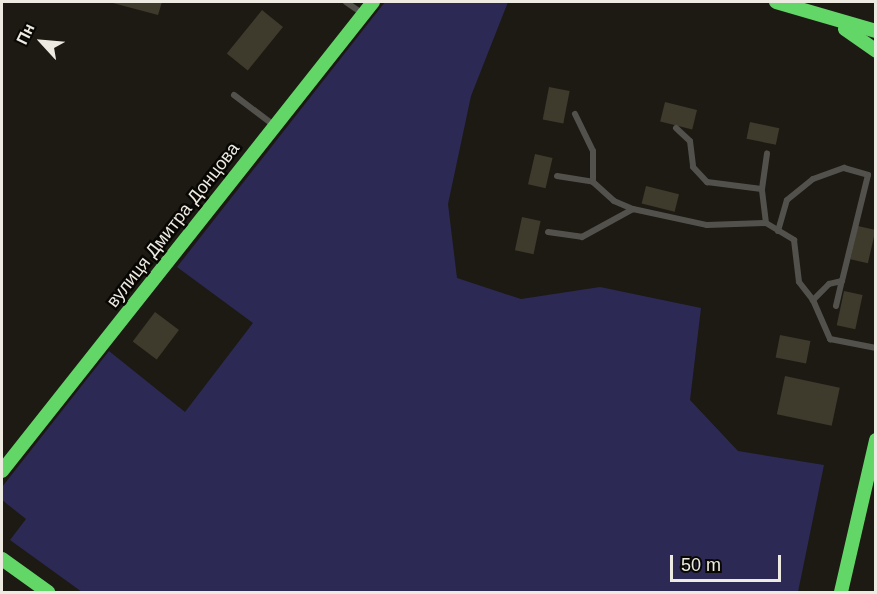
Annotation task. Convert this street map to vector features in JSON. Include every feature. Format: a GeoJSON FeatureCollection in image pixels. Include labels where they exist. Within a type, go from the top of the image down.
{"type":"FeatureCollection","features":[{"type":"Feature","properties":{"kind":"street","name":"вулиця Дмитра Донцова"},"geometry":{"type":"LineString","coordinates":[[2,471],[373,2]]}},
{"type":"Feature","properties":{"kind":"street"},"geometry":{"type":"LineString","coordinates":[[776,2],[876,31]]}},
{"type":"Feature","properties":{"kind":"street"},"geometry":{"type":"LineString","coordinates":[[826,18],[876,51]]}},
{"type":"Feature","properties":{"kind":"street"},"geometry":{"type":"LineString","coordinates":[[842,592],[876,440]]}},
{"type":"Feature","properties":{"kind":"street"},"geometry":{"type":"LineString","coordinates":[[2,560],[48,592]]}},
{"type":"Feature","properties":{"kind":"lane"},"geometry":{"type":"LineString","coordinates":[[346,2],[363,14]]}},
{"type":"Feature","properties":{"kind":"lane"},"geometry":{"type":"LineString","coordinates":[[234,95],[275,126]]}},
{"type":"Feature","properties":{"kind":"lane"},"geometry":{"type":"LineString","coordinates":[[575,114],[593,151],[593,183]]}},
{"type":"Feature","properties":{"kind":"lane"},"geometry":{"type":"LineString","coordinates":[[676,128],[690,141],[693,167],[707,182],[762,189]]}},
{"type":"Feature","properties":{"kind":"lane"},"geometry":{"type":"LineString","coordinates":[[766,224],[762,189],[767,153]]}},
{"type":"Feature","properties":{"kind":"lane"},"geometry":{"type":"LineString","coordinates":[[778,231],[788,200],[813,179],[844,168],[868,175],[836,306]]}},
{"type":"Feature","properties":{"kind":"lane"},"geometry":{"type":"LineString","coordinates":[[557,176],[593,183],[614,201],[633,209],[707,225],[766,224],[794,240],[799,282],[813,300],[830,339],[876,348]]}},
{"type":"Feature","properties":{"kind":"lane"},"geometry":{"type":"LineString","coordinates":[[548,232],[582,237],[633,209]]}},
{"type":"Feature","properties":{"kind":"lane"},"geometry":{"type":"LineString","coordinates":[[813,300],[829,284],[842,281]]}},
{"type":"Feature","properties":{"kind":"shaded area"},"geometry":{"type":"Polygon","coordinates":[[[385,2],[508,2],[471,96],[448,204],[457,278],[521,299],[600,287],[701,308],[690,400],[738,451],[824,465],[798,592],[82,592],[10,540],[26,519],[2,500],[2,487],[109,351],[185,412],[253,323],[177,267],[385,2]]]}},
{"type":"Feature","properties":{"kind":"building"},"geometry":{"type":"Polygon","coordinates":[[[109,2],[162,2],[158,15],[109,2]]]}},
{"type":"Feature","properties":{"kind":"building"},"geometry":{"type":"Polygon","coordinates":[[[262,10],[283,27],[248,71],[227,54],[262,10]]]}},
{"type":"Feature","properties":{"kind":"building"},"geometry":{"type":"Polygon","coordinates":[[[549,87],[570,91],[563,123],[543,119],[549,87]]]}},
{"type":"Feature","properties":{"kind":"building"},"geometry":{"type":"Polygon","coordinates":[[[665,102],[697,110],[692,129],[660,121],[665,102]]]}},
{"type":"Feature","properties":{"kind":"building"},"geometry":{"type":"Polygon","coordinates":[[[750,122],[779,128],[776,145],[746,139],[750,122]]]}},
{"type":"Feature","properties":{"kind":"building"},"geometry":{"type":"Polygon","coordinates":[[[535,154],[553,158],[546,188],[528,184],[535,154]]]}},
{"type":"Feature","properties":{"kind":"building"},"geometry":{"type":"Polygon","coordinates":[[[646,186],[679,194],[675,212],[642,203],[646,186]]]}},
{"type":"Feature","properties":{"kind":"building"},"geometry":{"type":"Polygon","coordinates":[[[522,217],[541,221],[534,254],[515,250],[522,217]]]}},
{"type":"Feature","properties":{"kind":"building"},"geometry":{"type":"Polygon","coordinates":[[[858,226],[876,230],[868,263],[850,259],[858,226]]]}},
{"type":"Feature","properties":{"kind":"building"},"geometry":{"type":"Polygon","coordinates":[[[844,291],[863,295],[855,329],[837,325],[844,291]]]}},
{"type":"Feature","properties":{"kind":"building"},"geometry":{"type":"Polygon","coordinates":[[[155,312],[179,330],[157,360],[133,342],[155,312]]]}},
{"type":"Feature","properties":{"kind":"building"},"geometry":{"type":"Polygon","coordinates":[[[780,335],[810,341],[806,363],[776,358],[780,335]]]}},
{"type":"Feature","properties":{"kind":"building"},"geometry":{"type":"Polygon","coordinates":[[[785,376],[840,388],[832,426],[777,414],[785,376]]]}},
{"type":"Feature","properties":{"kind":"traffic: fast"},"geometry":{"type":"LineString","coordinates":[[2,471],[373,2]]}},
{"type":"Feature","properties":{"kind":"traffic: fast"},"geometry":{"type":"LineString","coordinates":[[776,2],[876,31]]}},
{"type":"Feature","properties":{"kind":"traffic: fast"},"geometry":{"type":"LineString","coordinates":[[845,29],[876,51]]}},
{"type":"Feature","properties":{"kind":"traffic: fast"},"geometry":{"type":"LineString","coordinates":[[841,592],[876,440]]}},
{"type":"Feature","properties":{"kind":"traffic: fast"},"geometry":{"type":"LineString","coordinates":[[2,559],[48,592]]}}]}
